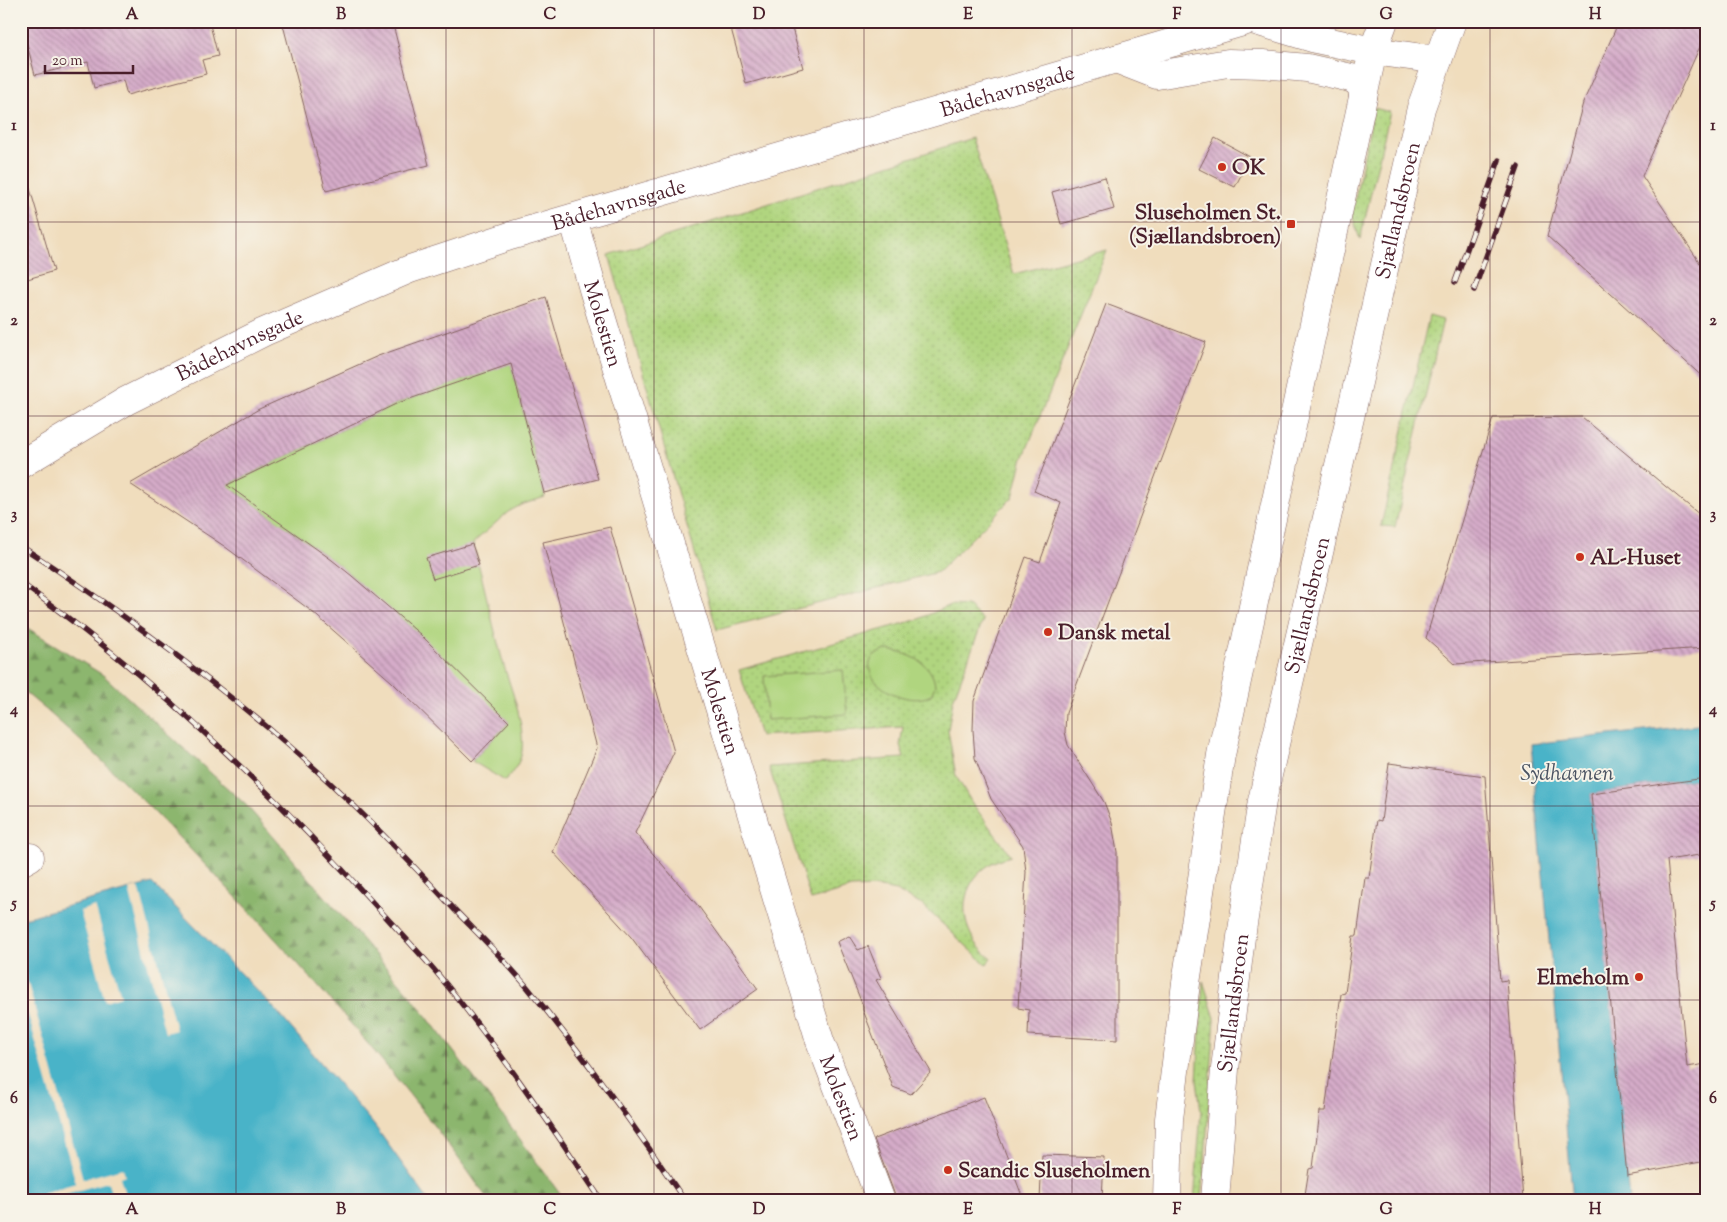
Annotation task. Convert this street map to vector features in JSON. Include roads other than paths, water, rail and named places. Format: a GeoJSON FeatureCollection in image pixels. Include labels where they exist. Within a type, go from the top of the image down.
{"type":"FeatureCollection","features":[{"type":"Feature","properties":{"kind":"street","name":"Bådehavnsgade"},"geometry":{"type":"LineString","coordinates":[[21,464],[126,401],[264,332],[410,269],[510,236],[1246,21]]}},
{"type":"Feature","properties":{"kind":"street"},"geometry":{"type":"LineString","coordinates":[[1256,21],[1316,39],[1373,51],[1438,60]]}},
{"type":"Feature","properties":{"kind":"street","name":"Sjællandsbroen"},"geometry":{"type":"LineString","coordinates":[[1215,1201],[1225,1069],[1239,947],[1262,801],[1418,119],[1452,21]]}},
{"type":"Feature","properties":{"kind":"street"},"geometry":{"type":"LineString","coordinates":[[1167,1201],[1169,1119],[1186,983],[1221,755],[1373,51],[1382,22],[1438,60]]}},
{"type":"Feature","properties":{"kind":"street"},"geometry":{"type":"LineString","coordinates":[[1116,59],[1157,74],[1228,63],[1307,68],[1358,81],[1363,88],[1363,97]]}},
{"type":"Feature","properties":{"kind":"street","name":"Molestien"},"geometry":{"type":"LineString","coordinates":[[573,218],[820,1041],[881,1201]]}},
{"type":"Feature","properties":{"kind":"water","name":"Sydhavnen"},"geometry":{"type":"Polygon","coordinates":[[[1706,724],[1706,778],[1591,794],[1630,1201],[1573,1201],[1531,744],[1706,724]]]}},
{"type":"Feature","properties":{"kind":"water"},"geometry":{"type":"Polygon","coordinates":[[[152,883],[274,1008],[374,1125],[429,1201],[21,1201],[21,919],[152,883]]]}},
{"type":"Feature","properties":{"kind":"railway"},"geometry":{"type":"LineString","coordinates":[[1455,282],[1499,160]]}},
{"type":"Feature","properties":{"kind":"railway"},"geometry":{"type":"LineString","coordinates":[[1474,290],[1518,167]]}},
{"type":"Feature","properties":{"kind":"railway"},"geometry":{"type":"LineString","coordinates":[[21,546],[121,614],[217,686],[302,757],[369,820],[528,988],[609,1093],[685,1201]]}},
{"type":"Feature","properties":{"kind":"railway"},"geometry":{"type":"LineString","coordinates":[[21,583],[116,656],[162,695],[250,776],[334,861],[428,963],[458,999],[522,1084],[602,1201]]}},
{"type":"Feature","properties":{"kind":"place","name":"OK"},"geometry":{"type":"Point","coordinates":[1222,167]}},
{"type":"Feature","properties":{"kind":"place","name":"Sluseholmen St. (Sjællandsbroen)"},"geometry":{"type":"Point","coordinates":[1291,224]}},
{"type":"Feature","properties":{"kind":"place","name":"AL-Huset"},"geometry":{"type":"Point","coordinates":[1580,557]}},
{"type":"Feature","properties":{"kind":"place","name":"Dansk metal"},"geometry":{"type":"Point","coordinates":[1048,632]}},
{"type":"Feature","properties":{"kind":"place","name":"Elmeholm"},"geometry":{"type":"Point","coordinates":[1639,977]}},
{"type":"Feature","properties":{"kind":"place","name":"Scandic Sluseholmen"},"geometry":{"type":"Point","coordinates":[948,1170]}}]}
